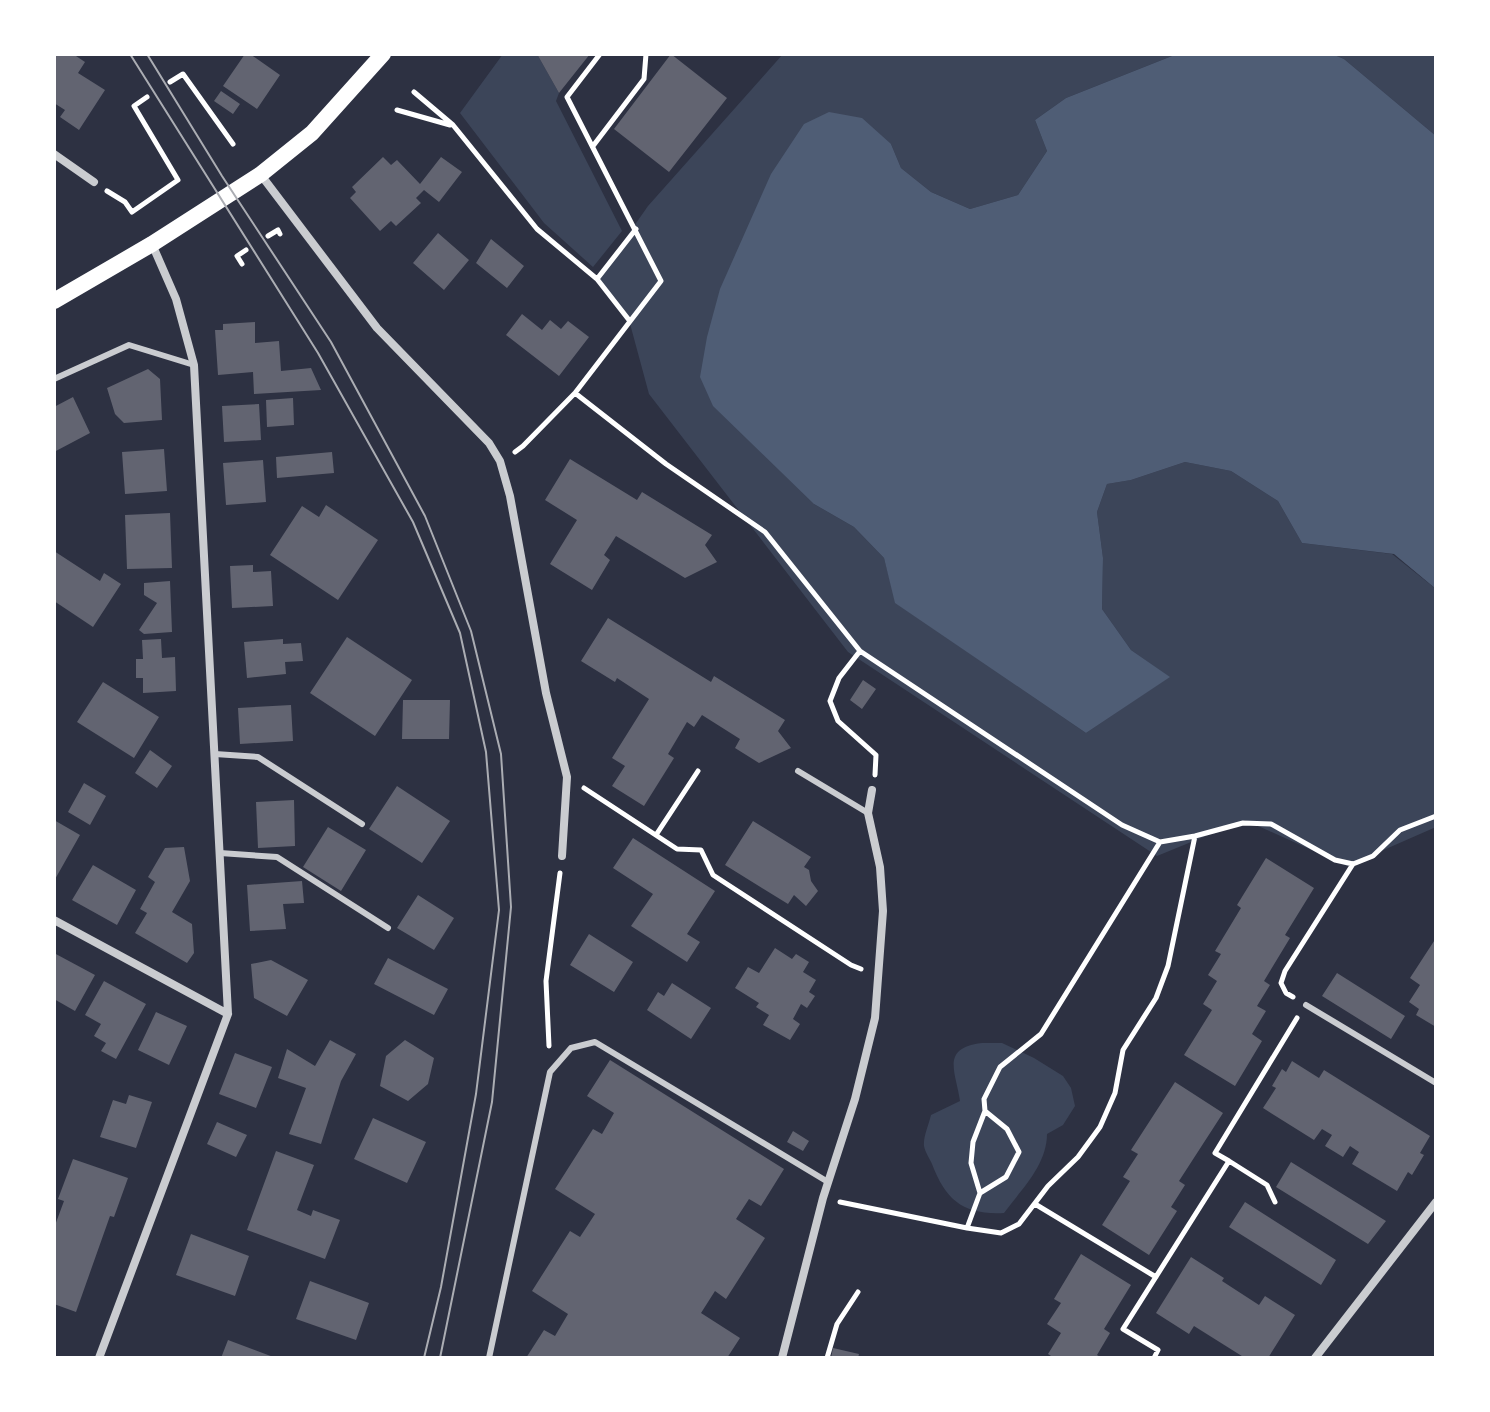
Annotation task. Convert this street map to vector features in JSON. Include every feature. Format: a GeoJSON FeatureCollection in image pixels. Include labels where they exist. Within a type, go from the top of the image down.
{"type":"FeatureCollection","features":[{"type":"Feature","properties":{"kind":"main road"},"geometry":{"type":"LineString","coordinates":[[54,301],[152,244],[256,177],[312,133],[383,54]]}},
{"type":"Feature","properties":{"kind":"street"},"geometry":{"type":"LineString","coordinates":[[54,154],[94,182]]}},
{"type":"Feature","properties":{"kind":"street"},"geometry":{"type":"LineString","coordinates":[[256,177],[377,328],[489,443],[500,461],[510,496],[546,693],[567,777],[562,856]]}},
{"type":"Feature","properties":{"kind":"street"},"geometry":{"type":"LineString","coordinates":[[99,1358],[228,1014],[194,365],[176,299],[152,244]]}},
{"type":"Feature","properties":{"kind":"street"},"geometry":{"type":"LineString","coordinates":[[782,1358],[823,1198],[862,1072],[875,1018],[883,911],[880,867],[868,813],[872,790]]}},
{"type":"Feature","properties":{"kind":"street"},"geometry":{"type":"LineString","coordinates":[[54,920],[228,1014]]}},
{"type":"Feature","properties":{"kind":"street"},"geometry":{"type":"LineString","coordinates":[[1315,1358],[1436,1202]]}},
{"type":"Feature","properties":{"kind":"lane"},"geometry":{"type":"LineString","coordinates":[[54,379],[129,345],[194,365]]}},
{"type":"Feature","properties":{"kind":"lane"},"geometry":{"type":"LineString","coordinates":[[215,754],[258,757],[362,824]]}},
{"type":"Feature","properties":{"kind":"lane"},"geometry":{"type":"LineString","coordinates":[[798,771],[868,813]]}},
{"type":"Feature","properties":{"kind":"lane"},"geometry":{"type":"LineString","coordinates":[[220,853],[277,857],[388,928]]}},
{"type":"Feature","properties":{"kind":"lane"},"geometry":{"type":"LineString","coordinates":[[1306,1005],[1436,1083]]}},
{"type":"Feature","properties":{"kind":"lane"},"geometry":{"type":"LineString","coordinates":[[489,1358],[550,1072],[571,1048],[595,1042],[828,1182]]}},
{"type":"Feature","properties":{"kind":"path"},"geometry":{"type":"LineString","coordinates":[[500,461],[523,446],[575,393],[661,281],[567,97],[600,54]]}},
{"type":"Feature","properties":{"kind":"path"},"geometry":{"type":"LineString","coordinates":[[593,146],[644,79],[646,54]]}},
{"type":"Feature","properties":{"kind":"path"},"geometry":{"type":"LineString","coordinates":[[170,82],[183,74],[233,144]]}},
{"type":"Feature","properties":{"kind":"path"},"geometry":{"type":"LineString","coordinates":[[414,92],[453,125],[537,229],[597,279],[629,320]]}},
{"type":"Feature","properties":{"kind":"path"},"geometry":{"type":"LineString","coordinates":[[94,182],[125,202],[132,212],[178,180],[134,106],[147,97]]}},
{"type":"Feature","properties":{"kind":"path"},"geometry":{"type":"LineString","coordinates":[[397,110],[453,125]]}},
{"type":"Feature","properties":{"kind":"path"},"geometry":{"type":"LineString","coordinates":[[597,279],[636,229]]}},
{"type":"Feature","properties":{"kind":"path"},"geometry":{"type":"LineString","coordinates":[[268,236],[278,230],[283,238]]}},
{"type":"Feature","properties":{"kind":"path"},"geometry":{"type":"LineString","coordinates":[[232,249],[242,264],[237,256],[246,250]]}},
{"type":"Feature","properties":{"kind":"path"},"geometry":{"type":"LineString","coordinates":[[575,393],[666,464],[765,532],[860,651],[1122,825],[1160,842],[1243,823],[1271,824],[1335,860],[1353,864],[1373,856],[1400,830],[1436,816]]}},
{"type":"Feature","properties":{"kind":"path"},"geometry":{"type":"LineString","coordinates":[[860,651],[839,678],[830,701],[838,721],[876,755],[872,790]]}},
{"type":"Feature","properties":{"kind":"path"},"geometry":{"type":"LineString","coordinates":[[656,835],[698,771]]}},
{"type":"Feature","properties":{"kind":"path"},"geometry":{"type":"LineString","coordinates":[[567,777],[677,849],[701,850],[713,875],[851,965]]}},
{"type":"Feature","properties":{"kind":"path"},"geometry":{"type":"LineString","coordinates":[[823,1198],[1001,1233],[1019,1224],[1100,1127],[1115,1093],[1123,1050],[1156,998],[1168,966],[1195,836]]}},
{"type":"Feature","properties":{"kind":"path"},"geometry":{"type":"LineString","coordinates":[[967,1228],[980,1193],[971,1163],[973,1142],[985,1111],[984,1099],[1000,1067],[1041,1034],[1160,842]]}},
{"type":"Feature","properties":{"kind":"path"},"geometry":{"type":"LineString","coordinates":[[550,1072],[546,981],[562,856]]}},
{"type":"Feature","properties":{"kind":"path"},"geometry":{"type":"LineString","coordinates":[[1275,1202],[1267,1185],[1215,1153],[1306,1005],[1286,993],[1281,983],[1285,971],[1353,864]]}},
{"type":"Feature","properties":{"kind":"path"},"geometry":{"type":"LineString","coordinates":[[980,1193],[1006,1177],[1019,1152],[1007,1129],[985,1111]]}},
{"type":"Feature","properties":{"kind":"path"},"geometry":{"type":"LineString","coordinates":[[1154,1358],[1158,1350],[1123,1329],[1229,1161]]}},
{"type":"Feature","properties":{"kind":"path"},"geometry":{"type":"LineString","coordinates":[[1035,1204],[1156,1277]]}},
{"type":"Feature","properties":{"kind":"path"},"geometry":{"type":"LineString","coordinates":[[827,1358],[837,1324],[858,1292]]}},
{"type":"Feature","properties":{"kind":"shaded area"},"geometry":{"type":"Polygon","coordinates":[[[503,54],[537,54],[559,93],[556,101],[622,231],[593,267],[544,223],[460,113],[503,54]]]}},
{"type":"Feature","properties":{"kind":"shaded area"},"geometry":{"type":"Polygon","coordinates":[[[783,54],[1177,54],[1066,98],[1035,120],[1047,151],[1018,195],[970,209],[931,192],[901,168],[891,144],[814,504],[854,527],[884,558],[896,603],[1086,733],[1169,677],[1131,650],[1102,609],[1103,558],[1097,512],[1107,484],[1131,480],[1185,462],[1231,471],[1278,501],[1302,543],[1392,554],[1436,589],[1436,827],[1347,866],[1245,820],[1157,856],[848,652],[649,394],[629,320],[597,279],[648,206],[783,54]]]}},
{"type":"Feature","properties":{"kind":"shaded area"},"geometry":{"type":"Polygon","coordinates":[[[1177,54],[1332,54],[1344,59],[1436,136],[1436,589],[1394,554],[1302,543],[1278,501],[1231,471],[1185,462],[1131,480],[1107,484],[1097,512],[1103,558],[1102,609],[1131,650],[1170,677],[1086,733],[895,603],[884,558],[854,527],[814,504],[713,406],[700,377],[720,289],[771,174],[804,124],[829,112],[862,118],[891,144],[901,168],[931,192],[970,209],[1018,195],[1047,151],[1035,120],[1066,98],[1177,54]]]}},
{"type":"Feature","properties":{"kind":"shaded area"},"geometry":{"type":"Polygon","coordinates":[[[1332,54],[1436,54],[1436,136],[1344,59],[1332,54]]]}},
{"type":"Feature","properties":{"kind":"shaded area"},"geometry":{"type":"Polygon","coordinates":[[[982,1043],[1002,1043],[1063,1076],[1071,1088],[1075,1106],[1063,1125],[1047,1134],[1038,1167],[1004,1213],[978,1211],[958,1203],[937,1177],[924,1146],[931,1115],[960,1101],[954,1071],[956,1056],[960,1050],[982,1043]]]}},
{"type":"Feature","properties":{"kind":"building"},"geometry":{"type":"Polygon","coordinates":[[[54,54],[73,54],[85,62],[78,73],[105,90],[79,130],[60,117],[65,110],[54,103],[54,54]]]}},
{"type":"Feature","properties":{"kind":"building"},"geometry":{"type":"Polygon","coordinates":[[[245,54],[250,54],[280,75],[257,109],[223,86],[245,54]]]}},
{"type":"Feature","properties":{"kind":"building"},"geometry":{"type":"Polygon","coordinates":[[[537,54],[590,54],[559,93],[537,54]]]}},
{"type":"Feature","properties":{"kind":"building"},"geometry":{"type":"Polygon","coordinates":[[[671,54],[727,98],[669,172],[614,129],[671,54]]]}},
{"type":"Feature","properties":{"kind":"building"},"geometry":{"type":"Polygon","coordinates":[[[221,91],[240,104],[233,114],[214,101],[221,91]]]}},
{"type":"Feature","properties":{"kind":"building"},"geometry":{"type":"Polygon","coordinates":[[[383,157],[391,165],[397,160],[420,184],[441,157],[462,172],[439,202],[424,190],[416,198],[421,203],[396,226],[391,221],[380,231],[350,198],[356,192],[352,187],[383,157]]]}},
{"type":"Feature","properties":{"kind":"building"},"geometry":{"type":"Polygon","coordinates":[[[438,233],[469,260],[444,290],[413,263],[438,233]]]}},
{"type":"Feature","properties":{"kind":"building"},"geometry":{"type":"Polygon","coordinates":[[[491,239],[524,266],[507,288],[476,263],[491,239]]]}},
{"type":"Feature","properties":{"kind":"building"},"geometry":{"type":"Polygon","coordinates":[[[522,314],[542,330],[550,320],[561,329],[568,321],[589,337],[559,376],[506,335],[522,314]]]}},
{"type":"Feature","properties":{"kind":"building"},"geometry":{"type":"Polygon","coordinates":[[[255,322],[255,343],[279,341],[281,371],[311,368],[321,390],[254,394],[253,372],[218,375],[215,330],[223,330],[223,324],[255,322]]]}},
{"type":"Feature","properties":{"kind":"building"},"geometry":{"type":"Polygon","coordinates":[[[148,369],[160,379],[162,420],[124,423],[115,414],[107,388],[148,369]]]}},
{"type":"Feature","properties":{"kind":"building"},"geometry":{"type":"Polygon","coordinates":[[[73,397],[90,433],[54,452],[54,407],[73,397]]]}},
{"type":"Feature","properties":{"kind":"building"},"geometry":{"type":"Polygon","coordinates":[[[293,398],[294,425],[267,427],[266,400],[293,398]]]}},
{"type":"Feature","properties":{"kind":"building"},"geometry":{"type":"Polygon","coordinates":[[[259,404],[261,440],[224,442],[222,406],[259,404]]]}},
{"type":"Feature","properties":{"kind":"building"},"geometry":{"type":"Polygon","coordinates":[[[164,449],[167,491],[125,494],[122,452],[164,449]]]}},
{"type":"Feature","properties":{"kind":"building"},"geometry":{"type":"Polygon","coordinates":[[[332,452],[334,473],[277,478],[276,457],[332,452]]]}},
{"type":"Feature","properties":{"kind":"building"},"geometry":{"type":"Polygon","coordinates":[[[570,459],[637,500],[642,492],[712,535],[705,545],[717,562],[685,578],[616,536],[604,555],[610,560],[592,590],[550,564],[577,520],[545,500],[570,459]]]}},
{"type":"Feature","properties":{"kind":"building"},"geometry":{"type":"Polygon","coordinates":[[[263,460],[266,502],[226,505],[223,463],[263,460]]]}},
{"type":"Feature","properties":{"kind":"building"},"geometry":{"type":"Polygon","coordinates":[[[326,505],[378,540],[338,600],[270,555],[302,506],[319,517],[326,505]]]}},
{"type":"Feature","properties":{"kind":"building"},"geometry":{"type":"Polygon","coordinates":[[[170,513],[172,568],[127,569],[125,515],[170,513]]]}},
{"type":"Feature","properties":{"kind":"building"},"geometry":{"type":"Polygon","coordinates":[[[54,551],[100,581],[104,573],[121,584],[93,627],[54,601],[54,551]]]}},
{"type":"Feature","properties":{"kind":"building"},"geometry":{"type":"Polygon","coordinates":[[[253,565],[253,572],[271,571],[273,606],[232,608],[230,566],[253,565]]]}},
{"type":"Feature","properties":{"kind":"building"},"geometry":{"type":"Polygon","coordinates":[[[170,581],[172,632],[144,634],[139,630],[157,603],[144,595],[144,583],[170,581]]]}},
{"type":"Feature","properties":{"kind":"building"},"geometry":{"type":"Polygon","coordinates":[[[608,618],[711,682],[714,676],[785,720],[778,731],[791,748],[759,763],[735,748],[740,739],[702,715],[694,727],[687,722],[668,754],[674,758],[644,806],[612,786],[625,766],[612,758],[649,699],[617,678],[615,682],[581,661],[608,618]]]}},
{"type":"Feature","properties":{"kind":"building"},"geometry":{"type":"Polygon","coordinates":[[[347,637],[412,680],[375,736],[310,693],[347,637]]]}},
{"type":"Feature","properties":{"kind":"building"},"geometry":{"type":"Polygon","coordinates":[[[161,639],[162,658],[175,657],[176,691],[143,693],[143,678],[136,678],[136,659],[143,659],[142,640],[161,639]]]}},
{"type":"Feature","properties":{"kind":"building"},"geometry":{"type":"Polygon","coordinates":[[[283,639],[283,644],[301,643],[303,661],[285,662],[286,674],[247,678],[244,642],[283,639]]]}},
{"type":"Feature","properties":{"kind":"building"},"geometry":{"type":"Polygon","coordinates":[[[863,680],[876,689],[862,709],[850,700],[863,680]]]}},
{"type":"Feature","properties":{"kind":"building"},"geometry":{"type":"Polygon","coordinates":[[[103,682],[159,717],[134,758],[77,722],[103,682]]]}},
{"type":"Feature","properties":{"kind":"building"},"geometry":{"type":"Polygon","coordinates":[[[403,700],[450,700],[449,739],[402,739],[403,700]]]}},
{"type":"Feature","properties":{"kind":"building"},"geometry":{"type":"Polygon","coordinates":[[[291,705],[293,741],[240,744],[238,708],[291,705]]]}},
{"type":"Feature","properties":{"kind":"building"},"geometry":{"type":"Polygon","coordinates":[[[150,750],[172,766],[157,788],[135,773],[150,750]]]}},
{"type":"Feature","properties":{"kind":"building"},"geometry":{"type":"Polygon","coordinates":[[[84,783],[106,796],[90,825],[68,812],[84,783]]]}},
{"type":"Feature","properties":{"kind":"building"},"geometry":{"type":"Polygon","coordinates":[[[397,786],[450,821],[422,863],[369,829],[397,786]]]}},
{"type":"Feature","properties":{"kind":"building"},"geometry":{"type":"Polygon","coordinates":[[[294,800],[295,846],[258,848],[256,802],[294,800]]]}},
{"type":"Feature","properties":{"kind":"building"},"geometry":{"type":"Polygon","coordinates":[[[54,820],[80,835],[54,881],[54,820]]]}},
{"type":"Feature","properties":{"kind":"building"},"geometry":{"type":"Polygon","coordinates":[[[753,821],[811,857],[804,867],[809,870],[811,881],[818,891],[806,906],[794,895],[788,904],[725,865],[753,821]]]}},
{"type":"Feature","properties":{"kind":"building"},"geometry":{"type":"Polygon","coordinates":[[[328,827],[366,850],[341,891],[303,867],[328,827]]]}},
{"type":"Feature","properties":{"kind":"building"},"geometry":{"type":"Polygon","coordinates":[[[633,838],[715,891],[687,934],[700,942],[687,962],[631,926],[653,894],[613,868],[633,838]]]}},
{"type":"Feature","properties":{"kind":"building"},"geometry":{"type":"Polygon","coordinates":[[[184,847],[190,881],[172,912],[192,924],[194,953],[187,963],[135,933],[147,913],[140,909],[155,882],[148,877],[165,848],[184,847]]]}},
{"type":"Feature","properties":{"kind":"building"},"geometry":{"type":"Polygon","coordinates":[[[1266,858],[1314,888],[1285,935],[1290,938],[1264,981],[1270,985],[1257,1006],[1266,1011],[1252,1034],[1262,1041],[1235,1086],[1184,1055],[1212,1010],[1203,1004],[1217,981],[1208,975],[1221,954],[1215,951],[1241,908],[1237,905],[1266,858]]]}},
{"type":"Feature","properties":{"kind":"building"},"geometry":{"type":"Polygon","coordinates":[[[93,865],[136,890],[117,925],[72,900],[93,865]]]}},
{"type":"Feature","properties":{"kind":"building"},"geometry":{"type":"Polygon","coordinates":[[[302,881],[304,903],[283,904],[286,929],[250,931],[247,885],[302,881]]]}},
{"type":"Feature","properties":{"kind":"building"},"geometry":{"type":"Polygon","coordinates":[[[418,895],[454,918],[434,950],[397,928],[418,895]]]}},
{"type":"Feature","properties":{"kind":"building"},"geometry":{"type":"Polygon","coordinates":[[[589,934],[633,962],[614,992],[570,965],[589,934]]]}},
{"type":"Feature","properties":{"kind":"building"},"geometry":{"type":"Polygon","coordinates":[[[1436,938],[1436,1027],[1416,1015],[1419,1009],[1409,1002],[1420,985],[1410,978],[1436,938]]]}},
{"type":"Feature","properties":{"kind":"building"},"geometry":{"type":"Polygon","coordinates":[[[775,948],[792,959],[796,954],[809,962],[803,972],[816,980],[809,992],[815,996],[807,1008],[801,1004],[793,1019],[800,1024],[790,1040],[763,1025],[769,1015],[756,1007],[759,1003],[735,988],[748,967],[759,973],[775,948]]]}},
{"type":"Feature","properties":{"kind":"building"},"geometry":{"type":"Polygon","coordinates":[[[54,953],[95,975],[75,1011],[54,999],[54,953]]]}},
{"type":"Feature","properties":{"kind":"building"},"geometry":{"type":"Polygon","coordinates":[[[388,958],[448,989],[434,1015],[374,984],[388,958]]]}},
{"type":"Feature","properties":{"kind":"building"},"geometry":{"type":"Polygon","coordinates":[[[271,960],[308,980],[287,1016],[254,998],[251,964],[271,960]]]}},
{"type":"Feature","properties":{"kind":"building"},"geometry":{"type":"Polygon","coordinates":[[[1337,973],[1405,1016],[1391,1039],[1322,996],[1337,973]]]}},
{"type":"Feature","properties":{"kind":"building"},"geometry":{"type":"Polygon","coordinates":[[[104,981],[146,1004],[116,1059],[101,1051],[106,1043],[94,1036],[101,1024],[85,1015],[104,981]]]}},
{"type":"Feature","properties":{"kind":"building"},"geometry":{"type":"Polygon","coordinates":[[[672,983],[711,1008],[691,1039],[647,1010],[658,992],[664,996],[672,983]]]}},
{"type":"Feature","properties":{"kind":"building"},"geometry":{"type":"Polygon","coordinates":[[[156,1012],[187,1026],[169,1065],[138,1050],[156,1012]]]}},
{"type":"Feature","properties":{"kind":"building"},"geometry":{"type":"Polygon","coordinates":[[[330,1040],[356,1054],[341,1081],[321,1144],[289,1134],[306,1088],[278,1078],[287,1049],[315,1066],[330,1040]]]}},
{"type":"Feature","properties":{"kind":"building"},"geometry":{"type":"Polygon","coordinates":[[[405,1040],[434,1058],[428,1084],[408,1101],[380,1086],[386,1056],[405,1040]]]}},
{"type":"Feature","properties":{"kind":"building"},"geometry":{"type":"Polygon","coordinates":[[[235,1053],[272,1067],[256,1108],[219,1094],[235,1053]]]}},
{"type":"Feature","properties":{"kind":"building"},"geometry":{"type":"Polygon","coordinates":[[[610,1060],[784,1169],[761,1206],[749,1199],[736,1219],[765,1238],[726,1299],[715,1291],[701,1313],[740,1338],[727,1358],[526,1358],[544,1330],[555,1336],[568,1314],[532,1291],[570,1231],[580,1237],[595,1214],[555,1189],[593,1129],[602,1134],[614,1113],[587,1096],[610,1060]]]}},
{"type":"Feature","properties":{"kind":"building"},"geometry":{"type":"Polygon","coordinates":[[[1292,1061],[1319,1078],[1324,1070],[1430,1136],[1420,1153],[1424,1155],[1412,1175],[1408,1172],[1397,1191],[1352,1164],[1359,1152],[1350,1146],[1343,1157],[1325,1146],[1332,1135],[1322,1129],[1314,1140],[1263,1108],[1276,1088],[1272,1086],[1282,1069],[1286,1072],[1292,1061]]]}},
{"type":"Feature","properties":{"kind":"building"},"geometry":{"type":"Polygon","coordinates":[[[1175,1082],[1223,1113],[1179,1181],[1185,1185],[1171,1207],[1177,1211],[1149,1255],[1102,1225],[1130,1181],[1123,1177],[1138,1154],[1131,1150],[1175,1082]]]}},
{"type":"Feature","properties":{"kind":"building"},"geometry":{"type":"Polygon","coordinates":[[[129,1095],[152,1102],[136,1148],[100,1137],[113,1100],[126,1104],[129,1095]]]}},
{"type":"Feature","properties":{"kind":"building"},"geometry":{"type":"Polygon","coordinates":[[[373,1118],[426,1142],[407,1183],[354,1159],[373,1118]]]}},
{"type":"Feature","properties":{"kind":"building"},"geometry":{"type":"Polygon","coordinates":[[[217,1122],[247,1135],[236,1157],[207,1144],[217,1122]]]}},
{"type":"Feature","properties":{"kind":"building"},"geometry":{"type":"Polygon","coordinates":[[[793,1131],[809,1141],[803,1151],[787,1142],[793,1131]]]}},
{"type":"Feature","properties":{"kind":"building"},"geometry":{"type":"Polygon","coordinates":[[[276,1151],[314,1165],[297,1210],[311,1216],[313,1210],[340,1220],[325,1259],[247,1230],[276,1151]]]}},
{"type":"Feature","properties":{"kind":"building"},"geometry":{"type":"Polygon","coordinates":[[[73,1159],[128,1178],[114,1217],[110,1216],[76,1312],[54,1304],[54,1228],[64,1201],[58,1199],[73,1159]]]}},
{"type":"Feature","properties":{"kind":"building"},"geometry":{"type":"Polygon","coordinates":[[[1291,1162],[1386,1221],[1368,1244],[1276,1187],[1291,1162]]]}},
{"type":"Feature","properties":{"kind":"building"},"geometry":{"type":"Polygon","coordinates":[[[1245,1202],[1336,1260],[1321,1285],[1229,1227],[1245,1202]]]}},
{"type":"Feature","properties":{"kind":"building"},"geometry":{"type":"Polygon","coordinates":[[[191,1234],[249,1256],[235,1296],[176,1275],[191,1234]]]}},
{"type":"Feature","properties":{"kind":"building"},"geometry":{"type":"Polygon","coordinates":[[[1081,1254],[1131,1285],[1104,1329],[1110,1333],[1097,1355],[1102,1358],[1054,1358],[1048,1354],[1061,1333],[1047,1324],[1061,1303],[1054,1299],[1081,1254]]]}},
{"type":"Feature","properties":{"kind":"building"},"geometry":{"type":"Polygon","coordinates":[[[1191,1257],[1259,1305],[1265,1296],[1295,1315],[1268,1358],[1245,1358],[1194,1326],[1189,1334],[1156,1313],[1191,1257]]]}},
{"type":"Feature","properties":{"kind":"building"},"geometry":{"type":"Polygon","coordinates":[[[310,1281],[369,1303],[356,1340],[296,1319],[310,1281]]]}},
{"type":"Feature","properties":{"kind":"building"},"geometry":{"type":"Polygon","coordinates":[[[228,1340],[276,1358],[221,1358],[228,1340]]]}},
{"type":"Feature","properties":{"kind":"building"},"geometry":{"type":"Polygon","coordinates":[[[833,1348],[859,1354],[858,1358],[831,1358],[833,1348]]]}},
{"type":"Feature","properties":{"kind":"tram line"},"geometry":{"type":"LineString","coordinates":[[130,54],[318,353],[413,522],[460,633],[486,752],[499,910],[476,1094],[441,1287],[424,1358]]}},
{"type":"Feature","properties":{"kind":"tram line"},"geometry":{"type":"LineString","coordinates":[[147,54],[222,176],[331,342],[425,516],[471,631],[501,754],[511,907],[492,1102],[440,1358]]}}]}
